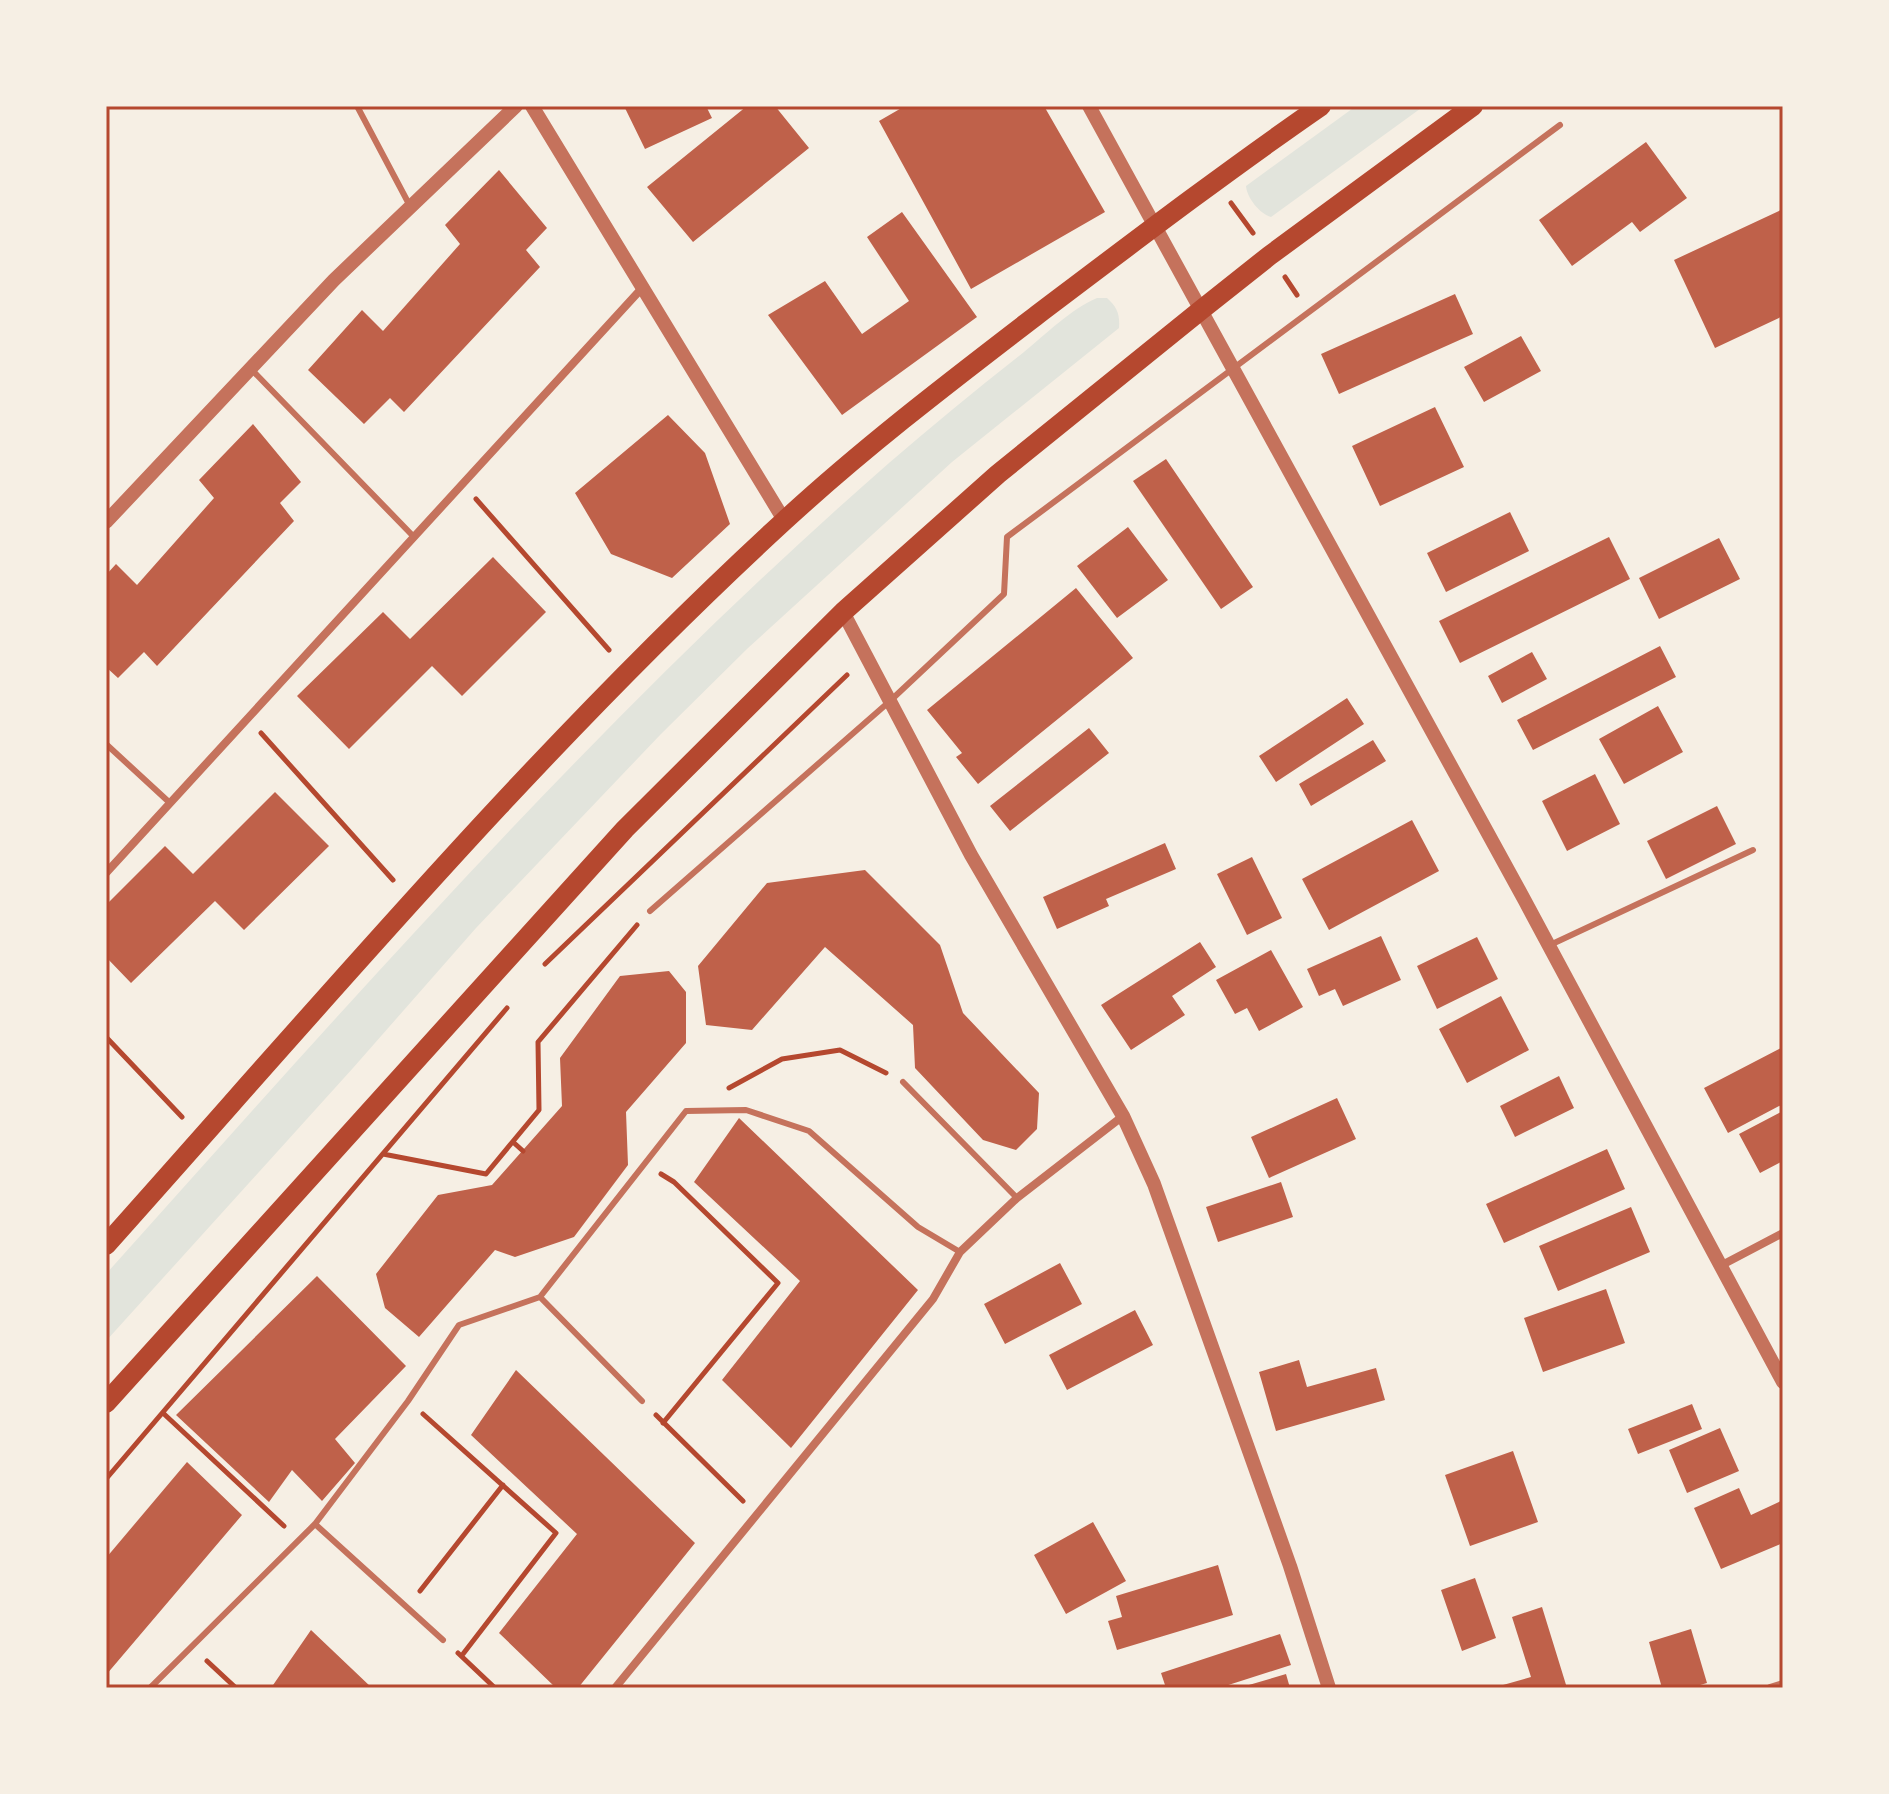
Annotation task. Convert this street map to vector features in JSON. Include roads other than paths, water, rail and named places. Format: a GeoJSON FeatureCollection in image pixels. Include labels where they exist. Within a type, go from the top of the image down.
{"type":"FeatureCollection","features":[{"type":"Feature","properties":{"kind":"main road"},"geometry":{"type":"LineString","coordinates":[[106,1245],[413,902],[629,672],[784,520],[943,387],[1215,180],[1321,106]]}},
{"type":"Feature","properties":{"kind":"main road"},"geometry":{"type":"LineString","coordinates":[[106,1403],[625,829],[843,612],[998,474],[1201,310],[1473,106]]}},
{"type":"Feature","properties":{"kind":"street"},"geometry":{"type":"LineString","coordinates":[[106,522],[334,280],[516,106]]}},
{"type":"Feature","properties":{"kind":"street"},"geometry":{"type":"LineString","coordinates":[[532,106],[784,520]]}},
{"type":"Feature","properties":{"kind":"street"},"geometry":{"type":"LineString","coordinates":[[1089,106],[1549,946],[1783,1382]]}},
{"type":"Feature","properties":{"kind":"street"},"geometry":{"type":"LineString","coordinates":[[106,873],[643,287]]}},
{"type":"Feature","properties":{"kind":"street"},"geometry":{"type":"LineString","coordinates":[[843,612],[971,855],[1123,1116],[1154,1184],[1290,1566],[1329,1688]]}},
{"type":"Feature","properties":{"kind":"street"},"geometry":{"type":"LineString","coordinates":[[615,1688],[933,1299],[960,1252],[1017,1198],[1123,1116]]}},
{"type":"Feature","properties":{"kind":"street"},"geometry":{"type":"LineString","coordinates":[[1722,1265],[1783,1233]]}},
{"type":"Feature","properties":{"kind":"street"},"geometry":{"type":"LineString","coordinates":[[1770,1688],[1783,1684]]}},
{"type":"Feature","properties":{"kind":"lane"},"geometry":{"type":"LineString","coordinates":[[357,106],[410,206]]}},
{"type":"Feature","properties":{"kind":"lane"},"geometry":{"type":"LineString","coordinates":[[650,911],[890,701],[1004,594],[1007,537],[1560,125]]}},
{"type":"Feature","properties":{"kind":"lane"},"geometry":{"type":"LineString","coordinates":[[251,369],[414,537]]}},
{"type":"Feature","properties":{"kind":"lane"},"geometry":{"type":"LineString","coordinates":[[106,744],[170,803]]}},
{"type":"Feature","properties":{"kind":"lane"},"geometry":{"type":"LineString","coordinates":[[1549,946],[1753,850]]}},
{"type":"Feature","properties":{"kind":"lane"},"geometry":{"type":"LineString","coordinates":[[903,1082],[1017,1198]]}},
{"type":"Feature","properties":{"kind":"lane"},"geometry":{"type":"LineString","coordinates":[[150,1688],[315,1524],[408,1401],[459,1325],[540,1297],[686,1111],[746,1110],[809,1131],[918,1227],[960,1252]]}},
{"type":"Feature","properties":{"kind":"lane"},"geometry":{"type":"LineString","coordinates":[[540,1297],[642,1401]]}},
{"type":"Feature","properties":{"kind":"lane"},"geometry":{"type":"LineString","coordinates":[[315,1524],[443,1640]]}}]}
